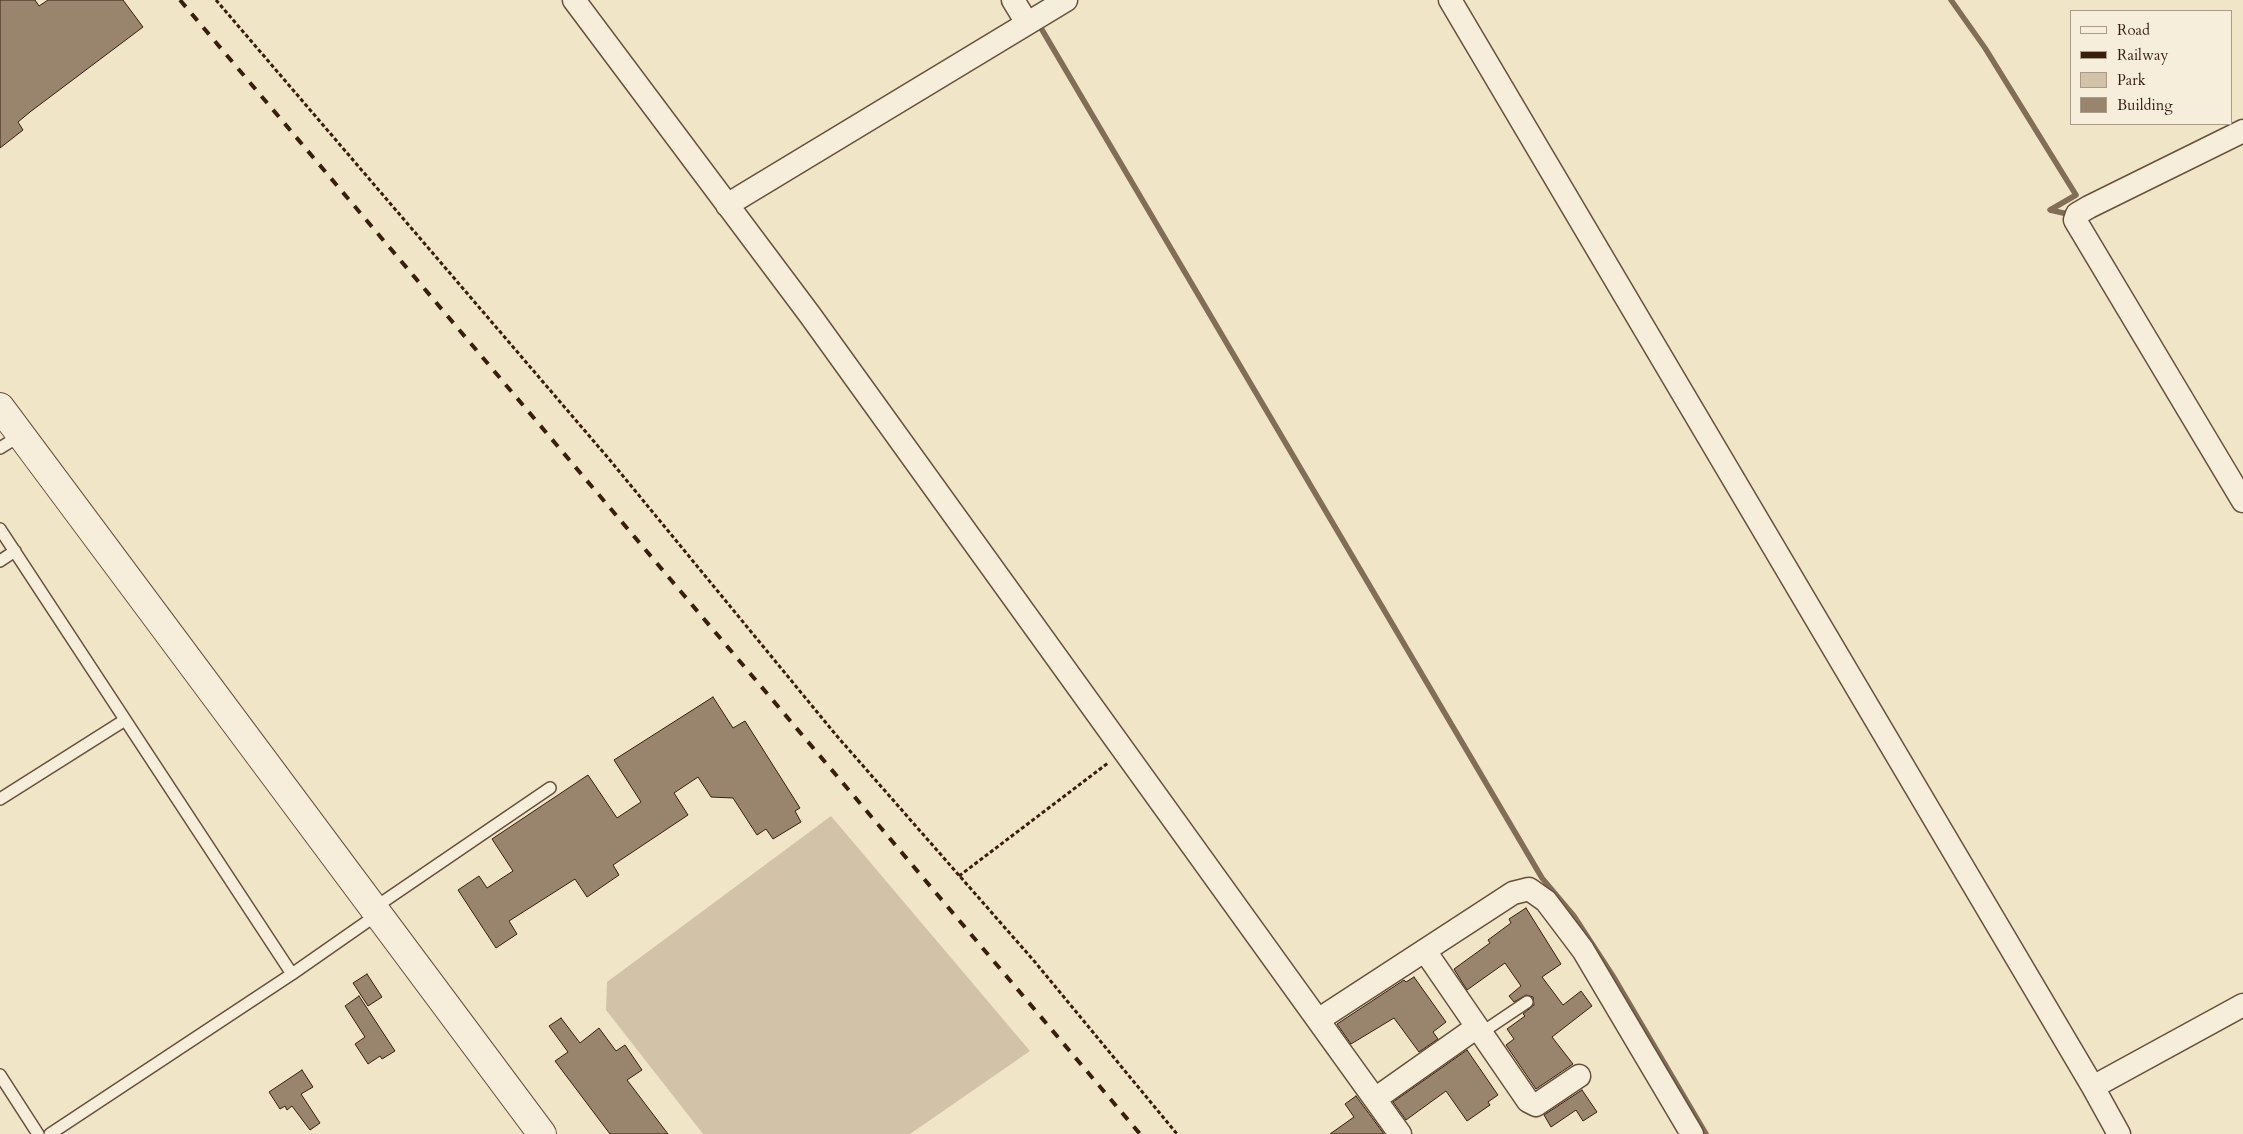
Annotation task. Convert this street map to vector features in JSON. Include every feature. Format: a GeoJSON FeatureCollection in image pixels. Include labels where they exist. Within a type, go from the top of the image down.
{"type":"FeatureCollection","features":[{"type":"Feature","properties":{"kind":"street"},"geometry":{"type":"LineString","coordinates":[[574,0],[810,315],[1400,1134]]}},
{"type":"Feature","properties":{"kind":"street"},"geometry":{"type":"LineString","coordinates":[[1013,0],[1027,23]]}},
{"type":"Feature","properties":{"kind":"street"},"geometry":{"type":"LineString","coordinates":[[727,205],[1066,0]]}},
{"type":"Feature","properties":{"kind":"street"},"geometry":{"type":"LineString","coordinates":[[1450,0],[2120,1134]]}},
{"type":"Feature","properties":{"kind":"street"},"geometry":{"type":"LineString","coordinates":[[2243,131],[2089,207],[2077,214],[2075,220],[2243,501]]}},
{"type":"Feature","properties":{"kind":"street"},"geometry":{"type":"LineString","coordinates":[[0,407],[10,441],[376,911],[542,1134]]}},
{"type":"Feature","properties":{"kind":"street"},"geometry":{"type":"LineString","coordinates":[[1318,1020],[1513,893],[1529,889],[1546,901],[1583,950],[1692,1134]]}},
{"type":"Feature","properties":{"kind":"street"},"geometry":{"type":"LineString","coordinates":[[1425,951],[1528,1101],[1536,1105],[1579,1076]]}},
{"type":"Feature","properties":{"kind":"street"},"geometry":{"type":"LineString","coordinates":[[2093,1087],[2243,1005]]}},
{"type":"Feature","properties":{"kind":"street"},"geometry":{"type":"LineString","coordinates":[[1375,1099],[1479,1030]]}},
{"type":"Feature","properties":{"kind":"lane"},"geometry":{"type":"LineString","coordinates":[[0,529],[292,974]]}},
{"type":"Feature","properties":{"kind":"lane"},"geometry":{"type":"LineString","coordinates":[[0,561],[15,551]]}},
{"type":"Feature","properties":{"kind":"lane"},"geometry":{"type":"LineString","coordinates":[[0,799],[125,720]]}},
{"type":"Feature","properties":{"kind":"lane"},"geometry":{"type":"LineString","coordinates":[[50,1134],[292,974],[376,911],[550,788]]}},
{"type":"Feature","properties":{"kind":"lane"},"geometry":{"type":"LineString","coordinates":[[1479,1030],[1527,1002]]}},
{"type":"Feature","properties":{"kind":"lane"},"geometry":{"type":"LineString","coordinates":[[0,1075],[38,1134]]}},
{"type":"Feature","properties":{"kind":"path"},"geometry":{"type":"LineString","coordinates":[[216,0],[609,459],[836,735],[1035,962],[1177,1134]]}},
{"type":"Feature","properties":{"kind":"path"},"geometry":{"type":"LineString","coordinates":[[959,876],[1124,751]]}},
{"type":"Feature","properties":{"kind":"green space"},"geometry":{"type":"Polygon","coordinates":[[[831,816],[1030,1051],[910,1134],[703,1134],[606,1010],[607,982],[831,816]]]}},
{"type":"Feature","properties":{"kind":"building"},"geometry":{"type":"Polygon","coordinates":[[[0,0],[35,0],[39,6],[48,0],[123,0],[143,27],[18,122],[23,130],[0,148],[0,0]]]}},
{"type":"Feature","properties":{"kind":"building"},"geometry":{"type":"Polygon","coordinates":[[[713,697],[733,728],[745,721],[800,808],[795,811],[801,822],[773,839],[766,829],[757,835],[733,798],[711,797],[698,777],[674,793],[688,815],[613,865],[619,875],[587,897],[575,879],[509,921],[517,934],[496,948],[458,890],[479,876],[487,888],[513,871],[492,839],[588,775],[617,818],[641,802],[614,760],[713,697]]]}},
{"type":"Feature","properties":{"kind":"building"},"geometry":{"type":"Polygon","coordinates":[[[1526,908],[1561,964],[1542,977],[1563,1005],[1581,991],[1592,1006],[1552,1037],[1573,1064],[1536,1089],[1506,1045],[1514,1039],[1507,1029],[1525,1016],[1523,1014],[1534,1005],[1533,997],[1526,995],[1514,1002],[1509,996],[1521,986],[1505,963],[1467,990],[1454,969],[1490,943],[1488,940],[1511,923],[1509,919],[1526,908]]]}},
{"type":"Feature","properties":{"kind":"building"},"geometry":{"type":"Polygon","coordinates":[[[367,974],[382,997],[368,1006],[353,983],[367,974]]]}},
{"type":"Feature","properties":{"kind":"building"},"geometry":{"type":"Polygon","coordinates":[[[1414,977],[1446,1022],[1433,1032],[1438,1039],[1419,1052],[1394,1018],[1351,1044],[1337,1024],[1404,980],[1406,982],[1414,977]]]}},
{"type":"Feature","properties":{"kind":"building"},"geometry":{"type":"Polygon","coordinates":[[[359,996],[395,1051],[382,1059],[380,1056],[368,1064],[355,1044],[365,1037],[345,1006],[359,996]]]}},
{"type":"Feature","properties":{"kind":"building"},"geometry":{"type":"Polygon","coordinates":[[[561,1018],[580,1043],[599,1028],[616,1051],[625,1045],[642,1070],[627,1080],[668,1134],[610,1134],[555,1061],[568,1052],[549,1026],[561,1018]]]}},
{"type":"Feature","properties":{"kind":"building"},"geometry":{"type":"Polygon","coordinates":[[[1467,1050],[1498,1095],[1488,1102],[1490,1105],[1467,1121],[1446,1091],[1406,1120],[1393,1102],[1467,1050]]]}},
{"type":"Feature","properties":{"kind":"building"},"geometry":{"type":"Polygon","coordinates":[[[302,1070],[313,1087],[301,1094],[320,1123],[310,1130],[292,1106],[287,1110],[285,1106],[280,1109],[269,1092],[302,1070]]]}},
{"type":"Feature","properties":{"kind":"building"},"geometry":{"type":"Polygon","coordinates":[[[1582,1090],[1597,1112],[1583,1121],[1576,1110],[1551,1127],[1544,1115],[1582,1090]]]}},
{"type":"Feature","properties":{"kind":"building"},"geometry":{"type":"Polygon","coordinates":[[[1356,1096],[1384,1134],[1330,1134],[1354,1117],[1345,1104],[1356,1096]]]}},
{"type":"Feature","properties":{"kind":"waterway"},"geometry":{"type":"LineString","coordinates":[[1951,0],[1985,48],[2076,195],[2050,210],[2072,215]]}},
{"type":"Feature","properties":{"kind":"waterway"},"geometry":{"type":"LineString","coordinates":[[1038,23],[1542,878],[1574,916],[1613,976],[1706,1134]]}},
{"type":"Feature","properties":{"kind":"railway"},"geometry":{"type":"LineString","coordinates":[[180,0],[1140,1134]]}}]}
